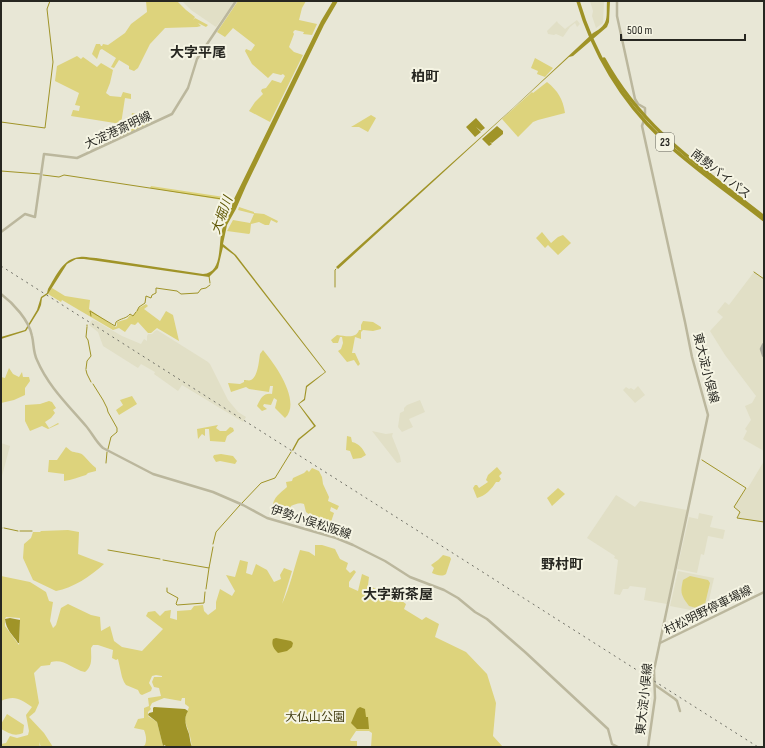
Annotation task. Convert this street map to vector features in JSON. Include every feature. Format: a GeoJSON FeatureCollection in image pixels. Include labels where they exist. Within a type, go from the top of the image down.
{"type":"FeatureCollection","features":[{"type":"Feature","properties":{"kind":"highway","name":"南勢バイパス"},"geometry":{"type":"LineString","coordinates":[[580,1],[593,38],[616,80],[644,119],[660,137],[682,157],[764,220]]}},
{"type":"Feature","properties":{"kind":"highway","name":"南勢バイパス"},"geometry":{"type":"LineString","coordinates":[[644,119],[683,153],[764,216]]}},
{"type":"Feature","properties":{"kind":"main road","name":"大淀港斎明線"},"geometry":{"type":"LineString","coordinates":[[1,232],[25,214],[35,217],[44,154],[77,158],[172,114],[188,88],[197,59],[236,1]]}},
{"type":"Feature","properties":{"kind":"main road","name":"東大淀小俣線"},"geometry":{"type":"LineString","coordinates":[[616,1],[617,16],[635,99],[638,104],[645,108],[642,127],[692,357],[708,415],[654,670],[655,698],[648,747]]}},
{"type":"Feature","properties":{"kind":"main road","name":"伊勢小俣松阪線"},"geometry":{"type":"LineString","coordinates":[[1,294],[14,304],[32,334],[34,351],[37,360],[51,385],[64,403],[103,448],[153,474],[213,492],[243,505],[267,518],[329,536],[353,545],[385,561],[410,577],[444,590],[458,598],[475,612],[490,621],[556,680],[608,729],[613,745],[618,747]]}},
{"type":"Feature","properties":{"kind":"main road","name":"村松明野停車場線"},"geometry":{"type":"LineString","coordinates":[[660,644],[764,592]]}},
{"type":"Feature","properties":{"kind":"main road"},"geometry":{"type":"LineString","coordinates":[[655,685],[677,701],[680,711]]}},
{"type":"Feature","properties":{"kind":"shaded area"},"geometry":{"type":"Polygon","coordinates":[[[182,1],[235,1],[216,27],[191,10],[182,1]]]}},
{"type":"Feature","properties":{"kind":"shaded area"},"geometry":{"type":"Polygon","coordinates":[[[333,1],[338,1],[324,25],[227,225],[223,244],[236,255],[326,372],[307,387],[305,400],[299,404],[316,426],[299,440],[293,451],[292,450],[298,439],[314,426],[298,404],[304,399],[306,386],[325,372],[234,255],[223,247],[218,268],[209,277],[76,259],[67,264],[48,294],[42,298],[39,310],[26,331],[1,339],[1,337],[25,330],[37,310],[41,297],[47,293],[57,273],[65,264],[74,258],[96,258],[203,274],[214,269],[217,263],[222,230],[231,210],[226,208],[232,208],[232,203],[321,21],[333,1]]]}},
{"type":"Feature","properties":{"kind":"shaded area"},"geometry":{"type":"Polygon","coordinates":[[[590,1],[604,1],[603,23],[596,28],[592,16],[593,11],[590,1]]]}},
{"type":"Feature","properties":{"kind":"shaded area"},"geometry":{"type":"Polygon","coordinates":[[[607,1],[610,1],[609,22],[607,27],[573,56],[569,57],[338,269],[336,267],[598,30],[606,20],[607,1]]]}},
{"type":"Feature","properties":{"kind":"shaded area"},"geometry":{"type":"Polygon","coordinates":[[[577,20],[580,24],[577,27],[575,23],[563,37],[556,34],[548,34],[547,31],[557,21],[565,29],[577,20]]]}},
{"type":"Feature","properties":{"kind":"shaded area"},"geometry":{"type":"Polygon","coordinates":[[[476,118],[485,128],[481,131],[476,127],[481,132],[475,137],[466,127],[476,118]]]}},
{"type":"Feature","properties":{"kind":"shaded area"},"geometry":{"type":"Polygon","coordinates":[[[497,126],[503,131],[503,134],[492,143],[490,142],[492,144],[489,146],[482,139],[497,126]]]}},
{"type":"Feature","properties":{"kind":"shaded area"},"geometry":{"type":"Polygon","coordinates":[[[754,272],[764,280],[764,451],[743,439],[747,431],[745,429],[751,420],[745,406],[752,403],[756,396],[725,355],[710,331],[723,317],[717,312],[725,302],[729,305],[754,272]]]}},
{"type":"Feature","properties":{"kind":"shaded area"},"geometry":{"type":"Polygon","coordinates":[[[92,320],[141,344],[144,339],[147,341],[148,334],[152,334],[157,330],[208,362],[228,400],[238,412],[246,417],[243,422],[182,385],[178,391],[154,374],[155,372],[141,364],[138,368],[103,346],[98,332],[89,325],[92,320]]]}},
{"type":"Feature","properties":{"kind":"shaded area"},"geometry":{"type":"Polygon","coordinates":[[[638,386],[645,395],[635,403],[623,390],[626,387],[634,390],[638,386]]]}},
{"type":"Feature","properties":{"kind":"shaded area"},"geometry":{"type":"Polygon","coordinates":[[[420,400],[425,412],[409,419],[413,427],[402,432],[398,427],[400,413],[404,411],[404,408],[407,405],[420,400]]]}},
{"type":"Feature","properties":{"kind":"shaded area"},"geometry":{"type":"Polygon","coordinates":[[[372,431],[386,434],[393,433],[392,436],[401,462],[397,463],[372,431]]]}},
{"type":"Feature","properties":{"kind":"shaded area"},"geometry":{"type":"Polygon","coordinates":[[[1,443],[10,446],[2,476],[1,476],[1,443]]]}},
{"type":"Feature","properties":{"kind":"shaded area"},"geometry":{"type":"Polygon","coordinates":[[[764,461],[764,522],[737,518],[740,512],[734,507],[748,488],[764,461]]]}},
{"type":"Feature","properties":{"kind":"shaded area"},"geometry":{"type":"Polygon","coordinates":[[[616,495],[635,507],[640,501],[687,510],[667,604],[644,600],[646,588],[630,586],[628,589],[623,589],[620,595],[614,594],[618,560],[614,558],[615,556],[587,538],[616,495]]]}},
{"type":"Feature","properties":{"kind":"shaded area"},"geometry":{"type":"Polygon","coordinates":[[[699,513],[713,516],[710,527],[725,530],[723,539],[708,536],[704,555],[701,554],[697,573],[677,569],[689,517],[698,519],[699,513]]]}},
{"type":"Feature","properties":{"kind":"shaded area"},"geometry":{"type":"Polygon","coordinates":[[[678,571],[714,578],[706,613],[670,606],[678,571]]]}},
{"type":"Feature","properties":{"kind":"shaded area"},"geometry":{"type":"Polygon","coordinates":[[[10,618],[20,620],[19,643],[7,626],[5,619],[10,618]]]}},
{"type":"Feature","properties":{"kind":"shaded area"},"geometry":{"type":"Polygon","coordinates":[[[276,638],[291,641],[293,643],[292,647],[287,651],[278,653],[272,643],[273,639],[276,638]]]}},
{"type":"Feature","properties":{"kind":"shaded area"},"geometry":{"type":"Polygon","coordinates":[[[154,707],[185,709],[188,711],[186,722],[192,747],[163,746],[157,722],[148,715],[149,713],[153,712],[154,707]]]}},
{"type":"Feature","properties":{"kind":"shaded area"},"geometry":{"type":"Polygon","coordinates":[[[360,707],[365,709],[366,717],[368,717],[369,729],[357,729],[351,723],[357,709],[360,707]]]}},
{"type":"Feature","properties":{"kind":"green space"},"geometry":{"type":"Polygon","coordinates":[[[146,1],[177,1],[195,17],[193,20],[195,18],[208,25],[206,27],[198,23],[201,26],[165,28],[150,44],[138,68],[134,71],[129,69],[129,66],[119,60],[114,68],[111,67],[116,58],[102,49],[100,50],[97,59],[92,54],[96,44],[100,44],[101,46],[103,44],[108,45],[125,33],[131,24],[147,12],[146,1]]]}},
{"type":"Feature","properties":{"kind":"green space"},"geometry":{"type":"Polygon","coordinates":[[[238,1],[306,1],[302,8],[299,20],[317,24],[312,35],[303,34],[304,32],[295,30],[293,32],[294,34],[289,47],[294,52],[303,55],[270,122],[249,111],[263,94],[261,91],[262,89],[266,88],[272,80],[281,83],[285,76],[283,74],[273,73],[268,78],[252,64],[245,51],[246,49],[251,51],[255,45],[233,28],[225,37],[217,32],[238,1]]]}},
{"type":"Feature","properties":{"kind":"green space"},"geometry":{"type":"Polygon","coordinates":[[[77,56],[81,59],[83,57],[97,67],[101,63],[113,70],[106,93],[110,96],[121,97],[123,92],[131,94],[131,99],[125,98],[121,124],[71,116],[73,110],[79,111],[80,106],[75,105],[79,93],[55,81],[57,66],[77,56]]]}},
{"type":"Feature","properties":{"kind":"green space"},"geometry":{"type":"Polygon","coordinates":[[[535,58],[553,68],[545,77],[537,74],[538,71],[531,68],[535,58]]]}},
{"type":"Feature","properties":{"kind":"green space"},"geometry":{"type":"Polygon","coordinates":[[[547,82],[559,96],[565,113],[533,122],[518,137],[502,119],[532,92],[533,93],[547,82]]]}},
{"type":"Feature","properties":{"kind":"green space"},"geometry":{"type":"Polygon","coordinates":[[[132,113],[150,117],[149,125],[120,138],[122,127],[129,129],[130,126],[125,125],[127,117],[131,118],[132,113]]]}},
{"type":"Feature","properties":{"kind":"green space"},"geometry":{"type":"Polygon","coordinates":[[[371,115],[376,118],[368,132],[359,127],[351,127],[371,115]]]}},
{"type":"Feature","properties":{"kind":"green space"},"geometry":{"type":"Polygon","coordinates":[[[151,186],[224,197],[222,200],[150,188],[151,186]]]}},
{"type":"Feature","properties":{"kind":"green space"},"geometry":{"type":"Polygon","coordinates":[[[239,207],[254,213],[264,214],[278,221],[277,223],[271,220],[269,225],[259,222],[251,224],[249,234],[227,231],[233,220],[250,223],[254,214],[238,210],[239,207]]]}},
{"type":"Feature","properties":{"kind":"green space"},"geometry":{"type":"Polygon","coordinates":[[[542,232],[551,243],[563,235],[571,243],[558,255],[548,245],[545,248],[536,238],[542,232]]]}},
{"type":"Feature","properties":{"kind":"green space"},"geometry":{"type":"Polygon","coordinates":[[[52,288],[65,296],[90,300],[89,309],[115,327],[117,326],[117,322],[127,319],[130,315],[133,316],[139,308],[146,304],[148,306],[144,309],[160,321],[166,311],[173,315],[179,341],[157,328],[151,333],[148,333],[138,322],[135,325],[131,324],[125,332],[119,328],[113,330],[62,300],[61,302],[48,294],[52,288]]]}},
{"type":"Feature","properties":{"kind":"green space"},"geometry":{"type":"Polygon","coordinates":[[[363,321],[373,322],[381,327],[381,329],[373,331],[363,330],[361,332],[361,339],[355,337],[352,353],[355,353],[360,364],[358,366],[354,360],[347,362],[338,351],[341,349],[343,343],[342,337],[340,337],[338,343],[333,343],[331,340],[337,335],[356,335],[359,330],[361,330],[363,321]]]}},
{"type":"Feature","properties":{"kind":"green space"},"geometry":{"type":"Polygon","coordinates":[[[263,350],[280,373],[289,393],[289,411],[285,418],[275,408],[277,400],[274,398],[271,405],[264,404],[263,406],[267,409],[262,411],[257,406],[266,394],[272,394],[273,386],[270,386],[269,392],[249,389],[246,387],[231,392],[228,383],[240,384],[244,382],[244,380],[250,380],[253,378],[258,368],[260,354],[263,350]]]}},
{"type":"Feature","properties":{"kind":"green space"},"geometry":{"type":"Polygon","coordinates":[[[9,368],[13,374],[19,377],[22,372],[23,377],[29,377],[30,381],[25,388],[25,395],[14,400],[1,403],[1,377],[5,378],[9,368]]]}},
{"type":"Feature","properties":{"kind":"green space"},"geometry":{"type":"Polygon","coordinates":[[[132,396],[137,404],[119,415],[116,410],[123,405],[120,400],[132,396]]]}},
{"type":"Feature","properties":{"kind":"green space"},"geometry":{"type":"Polygon","coordinates":[[[49,401],[52,402],[56,408],[53,410],[55,413],[45,422],[49,428],[58,423],[59,424],[48,429],[42,426],[30,431],[25,421],[25,405],[40,404],[49,401]]]}},
{"type":"Feature","properties":{"kind":"green space"},"geometry":{"type":"Polygon","coordinates":[[[218,425],[216,428],[220,431],[226,431],[230,427],[233,428],[234,431],[227,436],[225,442],[210,441],[209,429],[205,429],[205,436],[202,434],[198,439],[197,429],[218,425]]]}},
{"type":"Feature","properties":{"kind":"green space"},"geometry":{"type":"Polygon","coordinates":[[[347,436],[351,437],[352,442],[357,444],[366,455],[361,458],[353,459],[350,451],[346,450],[347,436]]]}},
{"type":"Feature","properties":{"kind":"green space"},"geometry":{"type":"Polygon","coordinates":[[[66,447],[71,451],[83,455],[96,468],[96,471],[64,481],[64,474],[48,472],[49,460],[57,460],[66,447]]]}},
{"type":"Feature","properties":{"kind":"green space"},"geometry":{"type":"Polygon","coordinates":[[[221,454],[233,456],[237,461],[235,464],[220,461],[216,462],[213,457],[214,455],[221,454]]]}},
{"type":"Feature","properties":{"kind":"green space"},"geometry":{"type":"Polygon","coordinates":[[[497,467],[502,473],[499,476],[501,479],[499,482],[496,482],[485,494],[477,498],[473,488],[477,485],[479,488],[488,482],[486,480],[488,475],[497,467]]]}},
{"type":"Feature","properties":{"kind":"green space"},"geometry":{"type":"Polygon","coordinates":[[[312,468],[319,471],[322,477],[323,484],[329,497],[328,501],[339,506],[337,510],[331,507],[330,511],[334,513],[330,525],[321,522],[315,515],[310,515],[306,512],[304,504],[302,503],[291,506],[287,515],[274,510],[274,500],[287,487],[286,482],[292,481],[293,478],[307,470],[309,472],[312,468]]]}},
{"type":"Feature","properties":{"kind":"green space"},"geometry":{"type":"Polygon","coordinates":[[[558,488],[565,494],[552,506],[547,498],[558,488]]]}},
{"type":"Feature","properties":{"kind":"green space"},"geometry":{"type":"Polygon","coordinates":[[[68,530],[79,532],[78,554],[104,564],[82,581],[56,591],[33,580],[23,558],[24,544],[31,538],[33,532],[68,530]]]}},
{"type":"Feature","properties":{"kind":"green space","name":"大仏山公園"},"geometry":{"type":"Polygon","coordinates":[[[315,545],[322,545],[335,549],[340,559],[348,563],[346,569],[350,573],[354,570],[356,572],[349,582],[349,587],[358,591],[362,574],[369,577],[368,585],[376,589],[379,597],[385,595],[386,600],[391,601],[394,599],[399,602],[402,601],[406,604],[404,609],[422,620],[426,617],[439,624],[435,637],[466,652],[487,674],[496,703],[493,736],[503,747],[371,747],[372,733],[369,731],[356,731],[350,740],[357,741],[357,747],[192,747],[185,721],[189,707],[185,704],[185,698],[182,698],[181,701],[164,698],[152,703],[148,716],[157,722],[163,746],[165,747],[142,747],[145,745],[146,741],[144,730],[134,728],[138,719],[144,718],[144,708],[149,706],[148,698],[161,696],[159,688],[154,687],[152,682],[154,677],[162,676],[152,676],[149,683],[152,688],[151,691],[142,695],[138,690],[126,685],[124,682],[118,659],[116,660],[112,658],[113,650],[98,645],[93,645],[91,648],[90,664],[88,670],[85,672],[60,661],[56,661],[51,662],[50,665],[41,666],[34,673],[39,703],[35,712],[29,717],[44,733],[53,747],[41,747],[39,742],[40,747],[1,747],[1,744],[6,743],[10,736],[17,738],[28,735],[29,731],[26,715],[32,707],[14,698],[1,701],[1,576],[30,582],[46,592],[49,601],[53,602],[50,621],[53,628],[56,625],[61,608],[68,604],[91,615],[100,617],[101,631],[110,626],[114,641],[122,647],[142,651],[163,629],[146,616],[148,612],[155,611],[160,616],[165,611],[171,610],[170,618],[177,620],[177,611],[191,610],[194,606],[203,605],[204,611],[208,615],[216,609],[216,602],[220,589],[232,596],[235,591],[226,575],[235,577],[240,560],[248,562],[246,573],[252,575],[256,564],[267,570],[274,582],[281,579],[280,575],[284,568],[292,571],[282,604],[290,584],[300,550],[309,552],[315,556],[315,545]],[[6,617],[5,619],[5,626],[19,645],[20,618],[6,617]]]}},
{"type":"Feature","properties":{"kind":"green space"},"geometry":{"type":"Polygon","coordinates":[[[443,555],[450,557],[451,559],[446,574],[441,576],[432,573],[434,568],[431,565],[443,555]]]}},
{"type":"Feature","properties":{"kind":"green space"},"geometry":{"type":"Polygon","coordinates":[[[690,576],[708,580],[710,583],[705,604],[700,609],[689,606],[682,594],[683,580],[690,576]]]}},
{"type":"Feature","properties":{"kind":"green space"},"geometry":{"type":"Polygon","coordinates":[[[7,714],[24,725],[23,733],[14,735],[1,729],[1,724],[7,714]]]}},
{"type":"Feature","properties":{"kind":"waterway"},"geometry":{"type":"LineString","coordinates":[[1,122],[45,128],[53,62],[47,9],[50,1]]}},
{"type":"Feature","properties":{"kind":"waterway"},"geometry":{"type":"LineString","coordinates":[[1,171],[40,174]]}},
{"type":"Feature","properties":{"kind":"waterway","name":"大堀川"},"geometry":{"type":"LineString","coordinates":[[43,175],[59,177],[64,175],[222,199],[220,206],[227,208]]}},
{"type":"Feature","properties":{"kind":"waterway"},"geometry":{"type":"LineString","coordinates":[[335,287],[336,269]]}},
{"type":"Feature","properties":{"kind":"waterway"},"geometry":{"type":"LineString","coordinates":[[754,272],[764,279]]}},
{"type":"Feature","properties":{"kind":"waterway"},"geometry":{"type":"LineString","coordinates":[[209,276],[210,283]]}},
{"type":"Feature","properties":{"kind":"waterway"},"geometry":{"type":"LineString","coordinates":[[137,311],[139,307],[145,303],[146,296],[151,298],[152,295],[156,293],[156,288],[177,291],[181,294],[198,293],[201,289],[210,285]]}},
{"type":"Feature","properties":{"kind":"waterway"},"geometry":{"type":"LineString","coordinates":[[91,316],[90,311],[115,326],[116,322],[130,314],[133,316],[136,312]]}},
{"type":"Feature","properties":{"kind":"waterway"},"geometry":{"type":"LineString","coordinates":[[86,369],[87,361],[91,356],[86,337],[87,327]]}},
{"type":"Feature","properties":{"kind":"waterway"},"geometry":{"type":"LineString","coordinates":[[86,370],[91,382]]}},
{"type":"Feature","properties":{"kind":"waterway"},"geometry":{"type":"LineString","coordinates":[[93,384],[117,428],[117,432],[111,437],[108,449]]}},
{"type":"Feature","properties":{"kind":"waterway"},"geometry":{"type":"LineString","coordinates":[[106,463],[107,452]]}},
{"type":"Feature","properties":{"kind":"waterway"},"geometry":{"type":"LineString","coordinates":[[242,503],[261,483],[275,478],[291,452]]}},
{"type":"Feature","properties":{"kind":"waterway"},"geometry":{"type":"LineString","coordinates":[[702,460],[746,488],[734,507],[740,512],[737,518],[764,522]]}},
{"type":"Feature","properties":{"kind":"waterway"},"geometry":{"type":"LineString","coordinates":[[213,544],[216,532],[240,505]]}},
{"type":"Feature","properties":{"kind":"waterway"},"geometry":{"type":"LineString","coordinates":[[4,528],[18,531]]}},
{"type":"Feature","properties":{"kind":"waterway"},"geometry":{"type":"LineString","coordinates":[[20,531],[32,531]]}},
{"type":"Feature","properties":{"kind":"waterway"},"geometry":{"type":"LineString","coordinates":[[163,560],[209,568],[213,547]]}},
{"type":"Feature","properties":{"kind":"waterway"},"geometry":{"type":"LineString","coordinates":[[108,550],[160,559]]}},
{"type":"Feature","properties":{"kind":"waterway"},"geometry":{"type":"LineString","coordinates":[[206,589],[209,568]]}},
{"type":"Feature","properties":{"kind":"waterway"},"geometry":{"type":"LineString","coordinates":[[167,588],[167,592],[178,598],[177,605],[204,603],[205,592]]}},
{"type":"Feature","properties":{"kind":"taxiway"},"geometry":{"type":"LineString","coordinates":[[764,345],[762,349],[764,355]]}},
{"type":"Feature","properties":{"kind":"railway"},"geometry":{"type":"LineString","coordinates":[[1,266],[758,747]]}},
{"type":"Feature","properties":{"kind":"district","name":"大字平尾"},"geometry":{"type":"Point","coordinates":[198,52]}},
{"type":"Feature","properties":{"kind":"district","name":"柏町"},"geometry":{"type":"Point","coordinates":[425,76]}},
{"type":"Feature","properties":{"kind":"district","name":"野村町"},"geometry":{"type":"Point","coordinates":[562,564]}},
{"type":"Feature","properties":{"kind":"district","name":"大字新茶屋"},"geometry":{"type":"Point","coordinates":[398,594]}}]}
